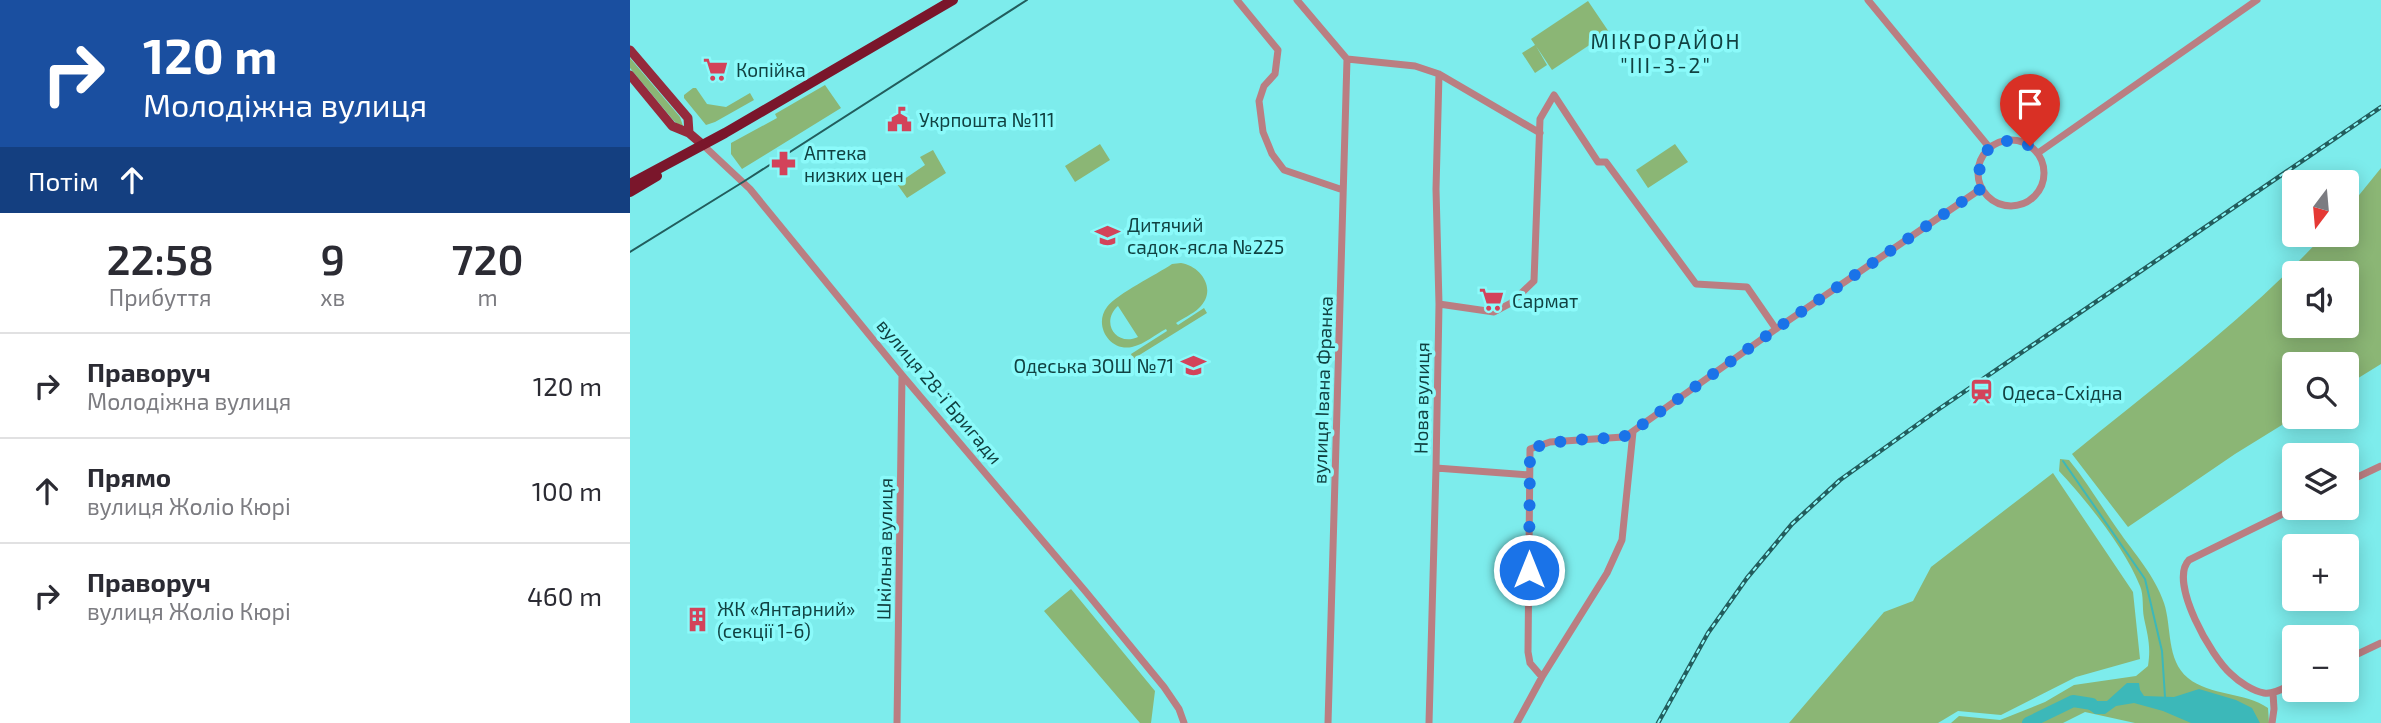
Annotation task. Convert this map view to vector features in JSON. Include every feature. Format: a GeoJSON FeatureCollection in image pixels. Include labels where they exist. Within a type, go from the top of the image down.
{"type":"FeatureCollection","features":[{"type":"Feature","properties":{"kind":"highway"},"geometry":{"type":"LineString","coordinates":[[630,184],[703,145],[953,0]]}},
{"type":"Feature","properties":{"kind":"highway"},"geometry":{"type":"LineString","coordinates":[[630,192],[677,165],[685,155]]}},
{"type":"Feature","properties":{"kind":"main road","name":"вулиця 28-ї Бригади"},"geometry":{"type":"LineString","coordinates":[[630,50],[688,118],[689,133]]}},
{"type":"Feature","properties":{"kind":"main road","name":"вулиця 28-ї Бригади"},"geometry":{"type":"LineString","coordinates":[[630,75],[672,126],[689,133],[703,145]]}},
{"type":"Feature","properties":{"kind":"street"},"geometry":{"type":"LineString","coordinates":[[1237,0],[1278,50],[1275,74],[1264,86],[1259,101],[1263,132],[1272,154],[1284,170],[1343,190]]}},
{"type":"Feature","properties":{"kind":"street"},"geometry":{"type":"LineString","coordinates":[[1297,0],[1347,58],[1415,66],[1439,74],[1540,133]]}},
{"type":"Feature","properties":{"kind":"street"},"geometry":{"type":"LineString","coordinates":[[1868,0],[1989,147]]}},
{"type":"Feature","properties":{"kind":"street"},"geometry":{"type":"LineString","coordinates":[[2038,153],[2257,0]]}},
{"type":"Feature","properties":{"kind":"street","name":"вулиця Івана Франка"},"geometry":{"type":"LineString","coordinates":[[1328,723],[1347,58]]}},
{"type":"Feature","properties":{"kind":"street","name":"Нова вулиця"},"geometry":{"type":"LineString","coordinates":[[1429,723],[1436,468],[1436,189],[1439,74]]}},
{"type":"Feature","properties":{"kind":"street"},"geometry":{"type":"LineString","coordinates":[[1438,304],[1494,312],[1511,303],[1534,281],[1540,119],[1554,95],[1598,162],[1606,162],[1696,284],[1747,287],[1776,329]]}},
{"type":"Feature","properties":{"kind":"street"},"geometry":{"type":"LineString","coordinates":[[2020,141],[2038,153],[2043,163],[2042,184],[2028,201],[2007,205],[1988,196],[1982,188],[1978,166],[1989,147],[1999,142],[2020,141]]}},
{"type":"Feature","properties":{"kind":"street","name":"вулиця 28-ї Бригади"},"geometry":{"type":"LineString","coordinates":[[703,145],[750,189],[902,375],[1157,678],[1179,709],[1184,723]]}},
{"type":"Feature","properties":{"kind":"street"},"geometry":{"type":"LineString","coordinates":[[1542,677],[1530,663],[1528,652],[1530,451],[1550,442],[1623,437],[1633,432],[1776,329],[1982,188]]}},
{"type":"Feature","properties":{"kind":"street","name":"Шкільна вулиця"},"geometry":{"type":"LineString","coordinates":[[897,723],[902,375]]}},
{"type":"Feature","properties":{"kind":"street"},"geometry":{"type":"LineString","coordinates":[[1517,723],[1542,677],[1607,573],[1622,540],[1633,432]]}},
{"type":"Feature","properties":{"kind":"street"},"geometry":{"type":"LineString","coordinates":[[2359,476],[2381,466]]}},
{"type":"Feature","properties":{"kind":"street"},"geometry":{"type":"LineString","coordinates":[[1436,468],[1529,475]]}},
{"type":"Feature","properties":{"kind":"street"},"geometry":{"type":"LineString","coordinates":[[2282,514],[2189,560],[2182,573],[2186,596],[2208,644],[2221,663],[2232,675],[2251,688],[2264,693],[2282,689]]}},
{"type":"Feature","properties":{"kind":"street"},"geometry":{"type":"LineString","coordinates":[[2359,653],[2381,643]]}},
{"type":"Feature","properties":{"kind":"street"},"geometry":{"type":"LineString","coordinates":[[2272,723],[2273,693]]}},
{"type":"Feature","properties":{"kind":"green space"},"geometry":{"type":"Polygon","coordinates":[[[1588,1],[1609,32],[1552,70],[1536,46],[1547,65],[1535,73],[1522,53],[1535,45],[1531,39],[1588,1]]]}},
{"type":"Feature","properties":{"kind":"green space"},"geometry":{"type":"Polygon","coordinates":[[[630,58],[680,117],[684,129],[674,121],[630,68],[630,58]]]}},
{"type":"Feature","properties":{"kind":"green space"},"geometry":{"type":"Polygon","coordinates":[[[825,85],[841,108],[742,169],[731,154],[731,143],[777,118],[775,114],[825,85]]]}},
{"type":"Feature","properties":{"kind":"green space"},"geometry":{"type":"Polygon","coordinates":[[[696,88],[707,104],[726,107],[750,93],[754,100],[706,125],[684,98],[696,88]]]}},
{"type":"Feature","properties":{"kind":"green space"},"geometry":{"type":"Polygon","coordinates":[[[1100,144],[1110,160],[1075,182],[1065,166],[1100,144]]]}},
{"type":"Feature","properties":{"kind":"green space"},"geometry":{"type":"Polygon","coordinates":[[[1675,144],[1688,162],[1648,188],[1636,170],[1675,144]]]}},
{"type":"Feature","properties":{"kind":"green space"},"geometry":{"type":"Polygon","coordinates":[[[933,150],[946,173],[907,198],[897,184],[925,165],[920,157],[933,150]]]}},
{"type":"Feature","properties":{"kind":"green space"},"geometry":{"type":"Polygon","coordinates":[[[2381,168],[2381,364],[2359,378],[2359,352],[2282,352],[2282,425],[2128,527],[2072,454],[2170,375],[2282,278],[2282,338],[2359,338],[2359,261],[2299,261],[2312,247],[2359,247],[2359,195],[2381,168]]]}},
{"type":"Feature","properties":{"kind":"green space"},"geometry":{"type":"Polygon","coordinates":[[[1181,263],[1195,269],[1205,280],[1207,287],[1205,301],[1199,308],[1176,323],[1178,325],[1204,308],[1207,313],[1133,359],[1131,354],[1167,331],[1166,329],[1141,344],[1124,347],[1106,336],[1103,314],[1120,296],[1172,264],[1181,263]],[[1118,306],[1110,319],[1113,331],[1123,339],[1138,337],[1118,306]]]}},
{"type":"Feature","properties":{"kind":"green space"},"geometry":{"type":"Polygon","coordinates":[[[2060,459],[2069,460],[2076,468],[2155,583],[2164,603],[2173,653],[2181,671],[2197,684],[2249,699],[2268,708],[2269,723],[2135,723],[2085,712],[2063,723],[1951,723],[1959,716],[2000,720],[2045,702],[2074,685],[2136,676],[2148,666],[2149,642],[2140,586],[2115,541],[2093,510],[2059,471],[2060,459]]]}},
{"type":"Feature","properties":{"kind":"green space"},"geometry":{"type":"Polygon","coordinates":[[[2053,473],[2133,592],[2140,659],[2076,677],[2001,715],[1958,711],[1938,723],[1789,723],[1884,612],[1913,601],[1931,567],[2053,473]]]}},
{"type":"Feature","properties":{"kind":"green space"},"geometry":{"type":"Polygon","coordinates":[[[1071,589],[1155,691],[1151,723],[1140,723],[1044,611],[1071,589]]]}},
{"type":"Feature","properties":{"kind":"water"},"geometry":{"type":"Polygon","coordinates":[[[2127,683],[2139,683],[2144,696],[2174,697],[2199,689],[2236,700],[2252,708],[2260,723],[2191,723],[2134,703],[2116,706],[2105,714],[2095,714],[2088,709],[2094,701],[2107,701],[2127,683]]]}},
{"type":"Feature","properties":{"kind":"waterway"},"geometry":{"type":"LineString","coordinates":[[2063,461],[2145,579],[2162,651],[2165,697]]}},
{"type":"Feature","properties":{"kind":"waterway"},"geometry":{"type":"LineString","coordinates":[[2028,723],[2073,701],[2092,704]]}},
{"type":"Feature","properties":{"kind":"tram line"},"geometry":{"type":"LineString","coordinates":[[630,252],[1027,0]]}},
{"type":"Feature","properties":{"kind":"railway"},"geometry":{"type":"LineString","coordinates":[[1658,723],[1708,633],[1747,578],[1792,524],[1840,480],[1939,409],[2381,107]]}},
{"type":"Feature","properties":{"kind":"place","name":"Копійка"},"geometry":{"type":"Point","coordinates":[716,69]}},
{"type":"Feature","properties":{"kind":"place","name":"Укрпошта №111"},"geometry":{"type":"Point","coordinates":[899,119]}},
{"type":"Feature","properties":{"kind":"place","name":"Аптека низких цен"},"geometry":{"type":"Point","coordinates":[784,163]}},
{"type":"Feature","properties":{"kind":"place","name":"Дитячий садок-ясла №225"},"geometry":{"type":"Point","coordinates":[1107,235]}},
{"type":"Feature","properties":{"kind":"place","name":"Сармат"},"geometry":{"type":"Point","coordinates":[1492,300]}},
{"type":"Feature","properties":{"kind":"place","name":"Одеська ЗОШ №71"},"geometry":{"type":"Point","coordinates":[1194,365]}},
{"type":"Feature","properties":{"kind":"place","name":"Одеса-Східна"},"geometry":{"type":"Point","coordinates":[1982,392]}},
{"type":"Feature","properties":{"kind":"place","name":"ЖК «Янтарний» (секції 1-6)"},"geometry":{"type":"Point","coordinates":[697,619]}},
{"type":"Feature","properties":{"kind":"district","name":"МІКРОРАЙОН \"ІІІ-3-2\""},"geometry":{"type":"Point","coordinates":[1666,52]}},
{"type":"Feature","properties":{"kind":"route"},"geometry":{"type":"LineString","coordinates":[[1529,570],[1529,475],[1532,448],[1550,442],[1623,437],[1629,434],[1982,188],[1978,166],[1989,147],[2009,140],[2030,146]]}}]}
